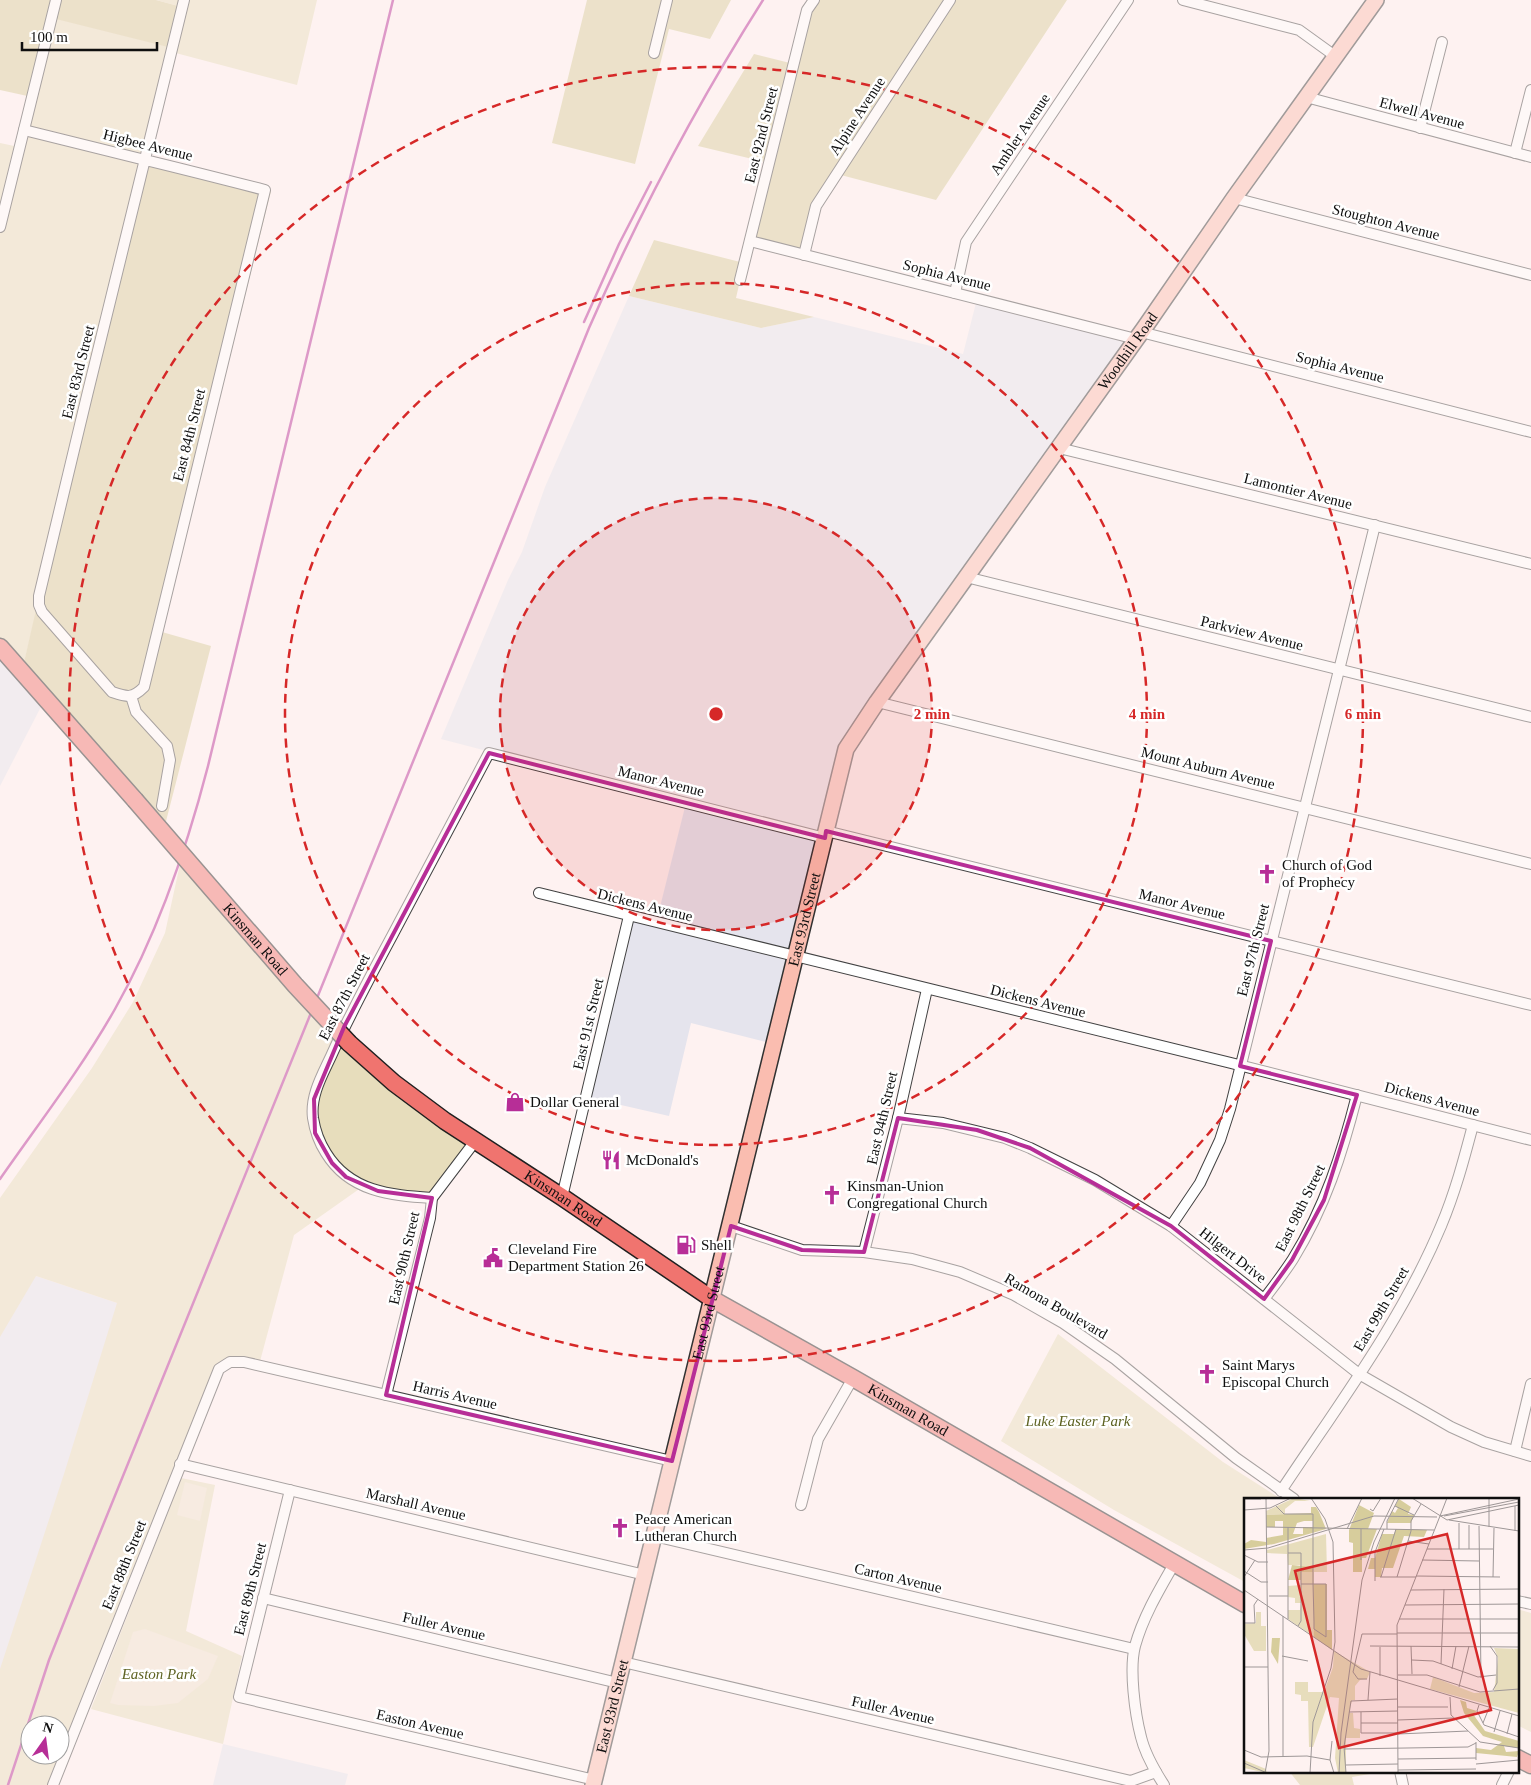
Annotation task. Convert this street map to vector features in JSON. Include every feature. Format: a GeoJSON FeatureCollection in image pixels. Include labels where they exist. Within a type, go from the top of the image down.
{"type":"FeatureCollection","features":[{"type":"Feature","properties":{"kind":"main road","name":"Woodhill Road"},"geometry":{"type":"LineString","coordinates":[[877,702],[1376,0]]}},
{"type":"Feature","properties":{"kind":"main road","name":"Kinsman Road"},"geometry":{"type":"LineString","coordinates":[[0,647],[295,985],[349,1043],[394,1083],[445,1121],[562,1197],[712,1299],[1244,1603]]}},
{"type":"Feature","properties":{"kind":"main road","name":"East 93rd Street"},"geometry":{"type":"LineString","coordinates":[[594,1783],[846,749],[877,702]]}},
{"type":"Feature","properties":{"kind":"main road"},"geometry":{"type":"LineString","coordinates":[[1518,1758],[1531,1765]]}},
{"type":"Feature","properties":{"kind":"street"},"geometry":{"type":"LineString","coordinates":[[0,227],[56,0]]}},
{"type":"Feature","properties":{"kind":"street","name":"East 83rd Street"},"geometry":{"type":"LineString","coordinates":[[131,696],[127,697],[112,692],[42,612],[39,605],[39,596],[184,0]]}},
{"type":"Feature","properties":{"kind":"street"},"geometry":{"type":"LineString","coordinates":[[654,53],[667,0]]}},
{"type":"Feature","properties":{"kind":"street","name":"East 92nd Street"},"geometry":{"type":"LineString","coordinates":[[740,280],[808,10],[814,0]]}},
{"type":"Feature","properties":{"kind":"street","name":"Alpine Avenue"},"geometry":{"type":"LineString","coordinates":[[804,255],[816,206],[950,0]]}},
{"type":"Feature","properties":{"kind":"street","name":"Ambler Avenue"},"geometry":{"type":"LineString","coordinates":[[954,293],[966,242],[1128,0]]}},
{"type":"Feature","properties":{"kind":"street"},"geometry":{"type":"LineString","coordinates":[[1183,0],[1299,30],[1335,56]]}},
{"type":"Feature","properties":{"kind":"street"},"geometry":{"type":"LineString","coordinates":[[1420,128],[1442,42]]}},
{"type":"Feature","properties":{"kind":"street"},"geometry":{"type":"LineString","coordinates":[[1515,153],[1531,90]]}},
{"type":"Feature","properties":{"kind":"street","name":"Elwell Avenue"},"geometry":{"type":"LineString","coordinates":[[1306,97],[1531,157]]}},
{"type":"Feature","properties":{"kind":"street","name":"Higbee Avenue"},"geometry":{"type":"LineString","coordinates":[[24,130],[265,190]]}},
{"type":"Feature","properties":{"kind":"street","name":"East 84th Street"},"geometry":{"type":"LineString","coordinates":[[131,696],[136,695],[144,687],[265,190]]}},
{"type":"Feature","properties":{"kind":"street","name":"Stoughton Avenue"},"geometry":{"type":"LineString","coordinates":[[1234,198],[1531,275]]}},
{"type":"Feature","properties":{"kind":"street","name":"Sophia Avenue"},"geometry":{"type":"LineString","coordinates":[[750,241],[954,293],[1139,335],[1531,432]]}},
{"type":"Feature","properties":{"kind":"street","name":"Lamontier Avenue"},"geometry":{"type":"LineString","coordinates":[[1058,448],[1531,564]]}},
{"type":"Feature","properties":{"kind":"street","name":"East 97th Street"},"geometry":{"type":"LineString","coordinates":[[1171,1226],[1200,1183],[1220,1140],[1230,1109],[1375,526]]}},
{"type":"Feature","properties":{"kind":"street","name":"Parkview Avenue"},"geometry":{"type":"LineString","coordinates":[[966,576],[1531,717]]}},
{"type":"Feature","properties":{"kind":"street"},"geometry":{"type":"LineString","coordinates":[[131,696],[136,712],[167,746],[170,760],[162,806]]}},
{"type":"Feature","properties":{"kind":"street","name":"Mount Auburn Avenue"},"geometry":{"type":"LineString","coordinates":[[877,702],[1531,864]]}},
{"type":"Feature","properties":{"kind":"street","name":"Manor Avenue"},"geometry":{"type":"LineString","coordinates":[[490,753],[1531,1005]]}},
{"type":"Feature","properties":{"kind":"street","name":"East 87th Street"},"geometry":{"type":"LineString","coordinates":[[432,1198],[378,1192],[362,1186],[346,1176],[332,1163],[316,1133],[313,1116],[314,1099],[320,1079],[344,1027],[490,753]]}},
{"type":"Feature","properties":{"kind":"street","name":"Dickens Avenue"},"geometry":{"type":"LineString","coordinates":[[538,893],[1357,1095],[1531,1140]]}},
{"type":"Feature","properties":{"kind":"street","name":"East 91st Street"},"geometry":{"type":"LineString","coordinates":[[562,1197],[630,916]]}},
{"type":"Feature","properties":{"kind":"street","name":"East 94th Street"},"geometry":{"type":"LineString","coordinates":[[864,1252],[898,1118],[927,989]]}},
{"type":"Feature","properties":{"kind":"street","name":"East 98th Street"},"geometry":{"type":"LineString","coordinates":[[1264,1299],[1292,1260],[1324,1200],[1338,1165],[1357,1095]]}},
{"type":"Feature","properties":{"kind":"street","name":"Hilgert Drive"},"geometry":{"type":"LineString","coordinates":[[898,1118],[943,1123],[977,1130],[1030,1148],[1095,1180],[1171,1226],[1359,1374],[1451,1426],[1484,1442],[1531,1456]]}},
{"type":"Feature","properties":{"kind":"street","name":"East 99th Street"},"geometry":{"type":"LineString","coordinates":[[1281,1491],[1390,1327],[1414,1285],[1442,1226],[1460,1174],[1473,1125]]}},
{"type":"Feature","properties":{"kind":"street","name":"East 90th Street"},"geometry":{"type":"LineString","coordinates":[[386,1395],[430,1218],[432,1198],[476,1140]]}},
{"type":"Feature","properties":{"kind":"street","name":"Ramona Boulevard"},"geometry":{"type":"LineString","coordinates":[[731,1226],[802,1250],[864,1252],[912,1260],[960,1272],[1014,1295],[1063,1323],[1116,1359],[1228,1452],[1292,1498]]}},
{"type":"Feature","properties":{"kind":"street","name":"Harris Avenue"},"geometry":{"type":"LineString","coordinates":[[230,1362],[244,1362],[672,1461]]}},
{"type":"Feature","properties":{"kind":"street","name":"East 88th Street"},"geometry":{"type":"LineString","coordinates":[[53,1785],[180,1464],[220,1369],[230,1362]]}},
{"type":"Feature","properties":{"kind":"street"},"geometry":{"type":"LineString","coordinates":[[801,1505],[818,1439],[853,1378]]}},
{"type":"Feature","properties":{"kind":"street"},"geometry":{"type":"LineString","coordinates":[[1514,1452],[1531,1384]]}},
{"type":"Feature","properties":{"kind":"street","name":"Marshall Avenue"},"geometry":{"type":"LineString","coordinates":[[180,1464],[645,1575]]}},
{"type":"Feature","properties":{"kind":"street","name":"East 89th Street"},"geometry":{"type":"LineString","coordinates":[[239,1696],[290,1490]]}},
{"type":"Feature","properties":{"kind":"street","name":"Carton Avenue"},"geometry":{"type":"LineString","coordinates":[[654,1536],[1134,1649]]}},
{"type":"Feature","properties":{"kind":"street"},"geometry":{"type":"LineString","coordinates":[[1164,1785],[1141,1738],[1133,1678],[1134,1649],[1148,1612],[1174,1564]]}},
{"type":"Feature","properties":{"kind":"street","name":"Fuller Avenue"},"geometry":{"type":"LineString","coordinates":[[263,1598],[618,1683]]}},
{"type":"Feature","properties":{"kind":"street"},"geometry":{"type":"LineString","coordinates":[[1518,1601],[1531,1604]]}},
{"type":"Feature","properties":{"kind":"street","name":"Fuller Avenue"},"geometry":{"type":"LineString","coordinates":[[623,1662],[1131,1781],[1156,1772]]}},
{"type":"Feature","properties":{"kind":"street","name":"Easton Avenue"},"geometry":{"type":"LineString","coordinates":[[239,1696],[594,1783]]}},
{"type":"Feature","properties":{"kind":"street"},"geometry":{"type":"LineString","coordinates":[[1400,1772],[1403,1785]]}},
{"type":"Feature","properties":{"kind":"street"},"geometry":{"type":"LineString","coordinates":[[1502,1785],[1508,1772]]}},
{"type":"Feature","properties":{"kind":"highlighted area"},"geometry":{"type":"Polygon","coordinates":[[[489,753],[825,838],[826,831],[1271,941],[1240,1066],[1357,1095],[1324,1200],[1292,1260],[1264,1299],[1171,1226],[1030,1148],[977,1130],[898,1118],[864,1252],[802,1250],[731,1226],[672,1461],[386,1395],[432,1198],[378,1191],[346,1177],[332,1163],[315,1133],[314,1099],[344,1027],[489,753]]]}},
{"type":"Feature","properties":{"kind":"shaded area"},"geometry":{"type":"Polygon","coordinates":[[[0,0],[156,0],[182,7],[172,48],[52,18],[32,97],[0,90],[0,0]]]}},
{"type":"Feature","properties":{"kind":"shaded area"},"geometry":{"type":"Polygon","coordinates":[[[587,0],[731,0],[710,39],[669,29],[635,164],[552,143],[587,0]]]}},
{"type":"Feature","properties":{"kind":"shaded area"},"geometry":{"type":"Polygon","coordinates":[[[814,0],[1067,0],[936,200],[837,174],[816,206],[804,255],[750,241],[769,163],[698,146],[754,54],[794,64],[814,0]]]}},
{"type":"Feature","properties":{"kind":"shaded area"},"geometry":{"type":"Polygon","coordinates":[[[145,160],[271,191],[162,632],[211,646],[163,833],[22,671],[57,518],[145,160]]]}},
{"type":"Feature","properties":{"kind":"shaded area"},"geometry":{"type":"Polygon","coordinates":[[[654,240],[744,263],[736,298],[814,317],[761,328],[629,296],[654,240]]]}},
{"type":"Feature","properties":{"kind":"shaded area"},"geometry":{"type":"Polygon","coordinates":[[[629,296],[761,328],[814,317],[963,354],[977,299],[1136,339],[846,749],[774,1044],[691,1023],[669,1116],[586,1097],[629,916],[656,923],[686,803],[441,739],[508,580],[522,552],[545,487],[629,296]]]}},
{"type":"Feature","properties":{"kind":"shaded area"},"geometry":{"type":"Polygon","coordinates":[[[0,647],[45,699],[0,786],[0,647]]]}},
{"type":"Feature","properties":{"kind":"shaded area"},"geometry":{"type":"Polygon","coordinates":[[[0,1264],[138,1310],[0,1705],[0,1264]]]}},
{"type":"Feature","properties":{"kind":"shaded area"},"geometry":{"type":"Polygon","coordinates":[[[223,1744],[348,1774],[345,1785],[213,1785],[223,1744]]]}},
{"type":"Feature","properties":{"kind":"shaded area"},"geometry":{"type":"Polygon","coordinates":[[[1290,1772],[1382,1772],[1352,1777],[1354,1785],[1300,1785],[1290,1772]]]}},
{"type":"Feature","properties":{"kind":"green space"},"geometry":{"type":"Polygon","coordinates":[[[156,0],[317,0],[297,85],[172,52],[22,671],[0,647],[0,143],[19,147],[52,18],[182,7],[156,0]]]}},
{"type":"Feature","properties":{"kind":"green space"},"geometry":{"type":"Polygon","coordinates":[[[182,855],[349,1043],[476,1140],[432,1198],[362,1187],[294,1235],[259,1365],[244,1362],[219,1369],[70,1742],[70,1715],[20,1715],[20,1765],[61,1765],[53,1785],[0,1785],[0,1669],[64,1474],[117,1303],[36,1276],[0,1337],[0,1198],[92,1068],[133,1002],[165,933],[182,855]]]}},
{"type":"Feature","properties":{"kind":"green space","name":"Luke Easter Park"},"geometry":{"type":"Polygon","coordinates":[[[1058,1334],[1223,1462],[1279,1498],[1244,1498],[1244,1581],[1114,1510],[1001,1441],[1058,1334]]]}},
{"type":"Feature","properties":{"kind":"green space","name":"Easton Park"},"geometry":{"type":"Polygon","coordinates":[[[181,1478],[215,1485],[186,1631],[242,1656],[223,1744],[91,1709],[181,1478]]]}},
{"type":"Feature","properties":{"kind":"green space"},"geometry":{"type":"Polygon","coordinates":[[[185,1482],[207,1488],[200,1521],[177,1515],[185,1482]]]}},
{"type":"Feature","properties":{"kind":"green space"},"geometry":{"type":"Polygon","coordinates":[[[1518,1609],[1531,1613],[1531,1732],[1518,1726],[1518,1609]]]}},
{"type":"Feature","properties":{"kind":"green space"},"geometry":{"type":"Polygon","coordinates":[[[145,1629],[218,1656],[208,1679],[178,1703],[154,1706],[110,1703],[133,1632],[145,1629]]]}},
{"type":"Feature","properties":{"kind":"railway"},"geometry":{"type":"LineString","coordinates":[[0,1179],[74,1074],[115,1009],[145,951],[180,860],[208,766],[393,0]]}},
{"type":"Feature","properties":{"kind":"railway"},"geometry":{"type":"LineString","coordinates":[[8,1785],[49,1660],[84,1572],[589,328],[628,243],[670,160],[715,79],[763,0]]}},
{"type":"Feature","properties":{"kind":"railway"},"geometry":{"type":"LineString","coordinates":[[584,322],[619,244],[651,182]]}},
{"type":"Feature","properties":{"kind":"place","name":"Church of God of Prophecy"},"geometry":{"type":"Point","coordinates":[1267,874]}},
{"type":"Feature","properties":{"kind":"place","name":"Dollar General"},"geometry":{"type":"Point","coordinates":[515,1102]}},
{"type":"Feature","properties":{"kind":"place","name":"McDonald's"},"geometry":{"type":"Point","coordinates":[611,1160]}},
{"type":"Feature","properties":{"kind":"place","name":"Kinsman-Union Congregational Church"},"geometry":{"type":"Point","coordinates":[832,1195]}},
{"type":"Feature","properties":{"kind":"place","name":"Shell"},"geometry":{"type":"Point","coordinates":[686,1245]}},
{"type":"Feature","properties":{"kind":"place","name":"Cleveland Fire Department Station 26"},"geometry":{"type":"Point","coordinates":[493,1258]}},
{"type":"Feature","properties":{"kind":"place","name":"Saint Marys Episcopal Church"},"geometry":{"type":"Point","coordinates":[1207,1374]}},
{"type":"Feature","properties":{"kind":"place","name":"Peace American Lutheran Church"},"geometry":{"type":"Point","coordinates":[620,1528]}}]}
